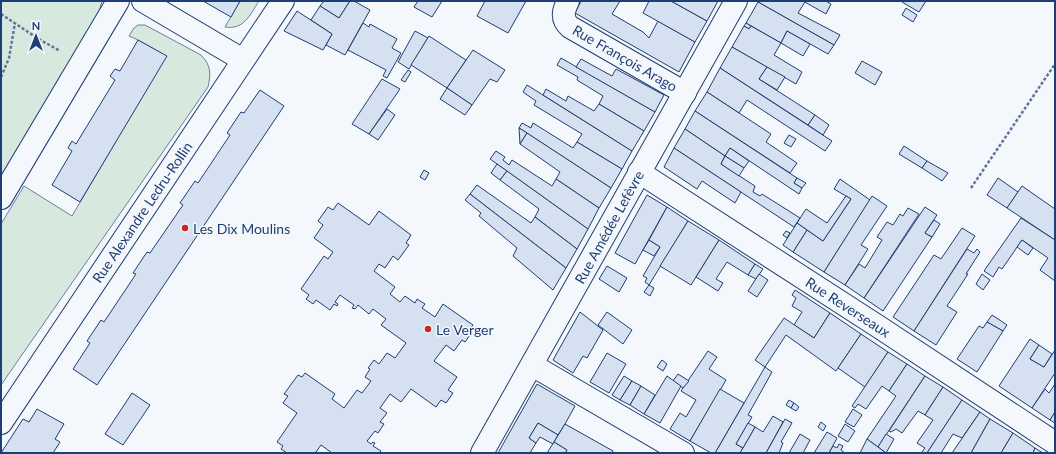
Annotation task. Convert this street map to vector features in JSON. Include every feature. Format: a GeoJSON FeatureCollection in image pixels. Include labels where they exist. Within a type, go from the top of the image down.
{"type":"FeatureCollection","features":[{"type":"Feature","properties":{"kind":"street"},"geometry":{"type":"LineString","coordinates":[[1,198],[118,1]]}},
{"type":"Feature","properties":{"kind":"street"},"geometry":{"type":"LineString","coordinates":[[143,1],[243,60]]}},
{"type":"Feature","properties":{"kind":"street","name":"Rue Alexandre Ledru-Rollin"},"geometry":{"type":"LineString","coordinates":[[1,423],[283,1]]}},
{"type":"Feature","properties":{"kind":"street","name":"Rue François Arago"},"geometry":{"type":"LineString","coordinates":[[568,1],[563,18],[570,27],[685,93]]}},
{"type":"Feature","properties":{"kind":"street","name":"Rue Amédée Lefèvre"},"geometry":{"type":"LineString","coordinates":[[482,453],[736,1]]}},
{"type":"Feature","properties":{"kind":"street","name":"Rue Reverseaux"},"geometry":{"type":"LineString","coordinates":[[639,172],[1055,443]]}},
{"type":"Feature","properties":{"kind":"street"},"geometry":{"type":"LineString","coordinates":[[532,365],[684,453]]}},
{"type":"Feature","properties":{"kind":"path"},"geometry":{"type":"LineString","coordinates":[[1,14],[37,38],[81,63]]}},
{"type":"Feature","properties":{"kind":"path"},"geometry":{"type":"LineString","coordinates":[[1,77],[9,58],[16,23]]}},
{"type":"Feature","properties":{"kind":"path"},"geometry":{"type":"LineString","coordinates":[[971,188],[1055,64]]}},
{"type":"Feature","properties":{"kind":"shaded area"},"geometry":{"type":"Polygon","coordinates":[[[1,1],[102,1],[98,16],[1,176],[1,1]]]}},
{"type":"Feature","properties":{"kind":"shaded area"},"geometry":{"type":"Polygon","coordinates":[[[240,1],[259,1],[242,24],[232,27],[225,27],[240,1]]]}},
{"type":"Feature","properties":{"kind":"shaded area"},"geometry":{"type":"Polygon","coordinates":[[[138,25],[145,25],[201,55],[207,62],[209,70],[210,78],[208,87],[1,385],[1,224],[24,186],[72,216],[166,56],[129,36],[138,25]]]}},
{"type":"Feature","properties":{"kind":"building"},"geometry":{"type":"Polygon","coordinates":[[[203,1],[240,1],[231,17],[203,1]]]}},
{"type":"Feature","properties":{"kind":"building"},"geometry":{"type":"Polygon","coordinates":[[[324,1],[350,1],[339,18],[320,6],[324,1]]]}},
{"type":"Feature","properties":{"kind":"building"},"geometry":{"type":"Polygon","coordinates":[[[350,1],[354,1],[370,10],[345,55],[326,45],[332,34],[311,20],[320,6],[339,18],[350,1]]]}},
{"type":"Feature","properties":{"kind":"building"},"geometry":{"type":"Polygon","coordinates":[[[418,1],[442,1],[432,17],[414,7],[418,1]]]}},
{"type":"Feature","properties":{"kind":"building"},"geometry":{"type":"Polygon","coordinates":[[[485,1],[526,1],[508,33],[477,16],[485,1]]]}},
{"type":"Feature","properties":{"kind":"building"},"geometry":{"type":"Polygon","coordinates":[[[581,1],[620,1],[612,14],[643,32],[649,38],[658,21],[695,42],[679,72],[575,13],[581,1]]]}},
{"type":"Feature","properties":{"kind":"building"},"geometry":{"type":"Polygon","coordinates":[[[649,1],[671,1],[707,21],[695,42],[643,13],[649,1]]]}},
{"type":"Feature","properties":{"kind":"building"},"geometry":{"type":"Polygon","coordinates":[[[671,1],[718,1],[707,21],[671,1]]]}},
{"type":"Feature","properties":{"kind":"building"},"geometry":{"type":"Polygon","coordinates":[[[758,1],[803,1],[805,2],[798,13],[840,35],[834,45],[758,1]]]}},
{"type":"Feature","properties":{"kind":"building"},"geometry":{"type":"Polygon","coordinates":[[[803,1],[826,1],[831,4],[826,14],[803,1]]]}},
{"type":"Feature","properties":{"kind":"building"},"geometry":{"type":"Polygon","coordinates":[[[926,1],[919,12],[902,2],[926,1]]]}},
{"type":"Feature","properties":{"kind":"building"},"geometry":{"type":"Polygon","coordinates":[[[758,2],[834,45],[828,54],[787,31],[781,43],[746,23],[758,2]]]}},
{"type":"Feature","properties":{"kind":"building"},"geometry":{"type":"Polygon","coordinates":[[[906,8],[917,15],[913,22],[902,15],[906,8]]]}},
{"type":"Feature","properties":{"kind":"building"},"geometry":{"type":"Polygon","coordinates":[[[297,11],[332,34],[323,50],[284,31],[297,11]]]}},
{"type":"Feature","properties":{"kind":"building"},"geometry":{"type":"Polygon","coordinates":[[[363,23],[369,27],[370,24],[397,39],[392,48],[401,53],[387,78],[383,76],[386,70],[348,50],[363,23]]]}},
{"type":"Feature","properties":{"kind":"building"},"geometry":{"type":"Polygon","coordinates":[[[746,23],[751,26],[749,29],[744,26],[746,23]]]}},
{"type":"Feature","properties":{"kind":"building"},"geometry":{"type":"Polygon","coordinates":[[[744,26],[749,29],[751,26],[781,43],[774,55],[802,72],[796,84],[732,47],[744,26]]]}},
{"type":"Feature","properties":{"kind":"building"},"geometry":{"type":"Polygon","coordinates":[[[415,31],[428,38],[409,69],[398,62],[415,31]]]}},
{"type":"Feature","properties":{"kind":"building"},"geometry":{"type":"Polygon","coordinates":[[[787,31],[810,44],[803,56],[781,43],[787,31]]]}},
{"type":"Feature","properties":{"kind":"building"},"geometry":{"type":"Polygon","coordinates":[[[429,36],[466,60],[447,88],[411,65],[429,36]]]}},
{"type":"Feature","properties":{"kind":"building"},"geometry":{"type":"Polygon","coordinates":[[[138,40],[167,56],[80,202],[52,185],[72,151],[68,148],[72,141],[76,144],[115,80],[110,76],[115,69],[120,71],[138,40]]]}},
{"type":"Feature","properties":{"kind":"building"},"geometry":{"type":"Polygon","coordinates":[[[732,47],[767,67],[759,79],[815,115],[808,125],[720,68],[732,47]]]}},
{"type":"Feature","properties":{"kind":"building"},"geometry":{"type":"Polygon","coordinates":[[[473,50],[505,70],[497,82],[490,79],[472,105],[447,88],[473,50]]]}},
{"type":"Feature","properties":{"kind":"building"},"geometry":{"type":"Polygon","coordinates":[[[561,58],[655,112],[644,131],[599,104],[603,96],[577,80],[578,77],[557,65],[561,58]]]}},
{"type":"Feature","properties":{"kind":"building"},"geometry":{"type":"Polygon","coordinates":[[[581,59],[612,76],[616,69],[664,95],[655,112],[576,67],[581,59]]]}},
{"type":"Feature","properties":{"kind":"building"},"geometry":{"type":"Polygon","coordinates":[[[862,61],[882,72],[875,85],[855,73],[862,61]]]}},
{"type":"Feature","properties":{"kind":"building"},"geometry":{"type":"Polygon","coordinates":[[[767,67],[785,77],[777,90],[759,79],[767,67]]]}},
{"type":"Feature","properties":{"kind":"building"},"geometry":{"type":"Polygon","coordinates":[[[720,68],[832,141],[825,151],[747,100],[739,113],[707,92],[720,68]]]}},
{"type":"Feature","properties":{"kind":"building"},"geometry":{"type":"Polygon","coordinates":[[[408,70],[411,72],[405,82],[401,80],[408,70]]]}},
{"type":"Feature","properties":{"kind":"building"},"geometry":{"type":"Polygon","coordinates":[[[382,79],[400,89],[369,134],[352,124],[382,79]]]}},
{"type":"Feature","properties":{"kind":"building"},"geometry":{"type":"Polygon","coordinates":[[[527,85],[632,151],[622,169],[577,142],[582,134],[534,105],[536,101],[523,92],[527,85]]]}},
{"type":"Feature","properties":{"kind":"building"},"geometry":{"type":"Polygon","coordinates":[[[447,88],[472,105],[465,115],[440,99],[447,88]]]}},
{"type":"Feature","properties":{"kind":"building"},"geometry":{"type":"Polygon","coordinates":[[[546,89],[566,101],[568,96],[594,111],[599,104],[644,131],[632,151],[543,95],[546,89]]]}},
{"type":"Feature","properties":{"kind":"building","name":"Les Dix Moulins"},"geometry":{"type":"Polygon","coordinates":[[[260,90],[284,106],[97,385],[73,369],[90,343],[87,341],[101,320],[104,322],[136,274],[133,273],[147,252],[150,253],[183,205],[180,203],[195,181],[198,183],[230,135],[227,133],[241,112],[244,113],[260,90]]]}},
{"type":"Feature","properties":{"kind":"building"},"geometry":{"type":"Polygon","coordinates":[[[707,92],[771,134],[766,142],[797,163],[790,173],[695,111],[707,92]]]}},
{"type":"Feature","properties":{"kind":"building"},"geometry":{"type":"Polygon","coordinates":[[[387,109],[395,115],[378,140],[369,134],[387,109]]]}},
{"type":"Feature","properties":{"kind":"building"},"geometry":{"type":"Polygon","coordinates":[[[695,111],[797,178],[794,183],[802,188],[799,194],[730,148],[725,156],[685,129],[695,111]]]}},
{"type":"Feature","properties":{"kind":"building"},"geometry":{"type":"Polygon","coordinates":[[[815,115],[829,125],[823,135],[808,125],[815,115]]]}},
{"type":"Feature","properties":{"kind":"building"},"geometry":{"type":"Polygon","coordinates":[[[522,123],[531,128],[533,123],[573,148],[577,142],[622,169],[611,188],[519,128],[522,123]]]}},
{"type":"Feature","properties":{"kind":"building"},"geometry":{"type":"Polygon","coordinates":[[[519,128],[527,133],[520,144],[519,128]]]}},
{"type":"Feature","properties":{"kind":"building"},"geometry":{"type":"Polygon","coordinates":[[[685,129],[725,156],[721,164],[755,186],[753,192],[760,196],[762,194],[800,218],[794,227],[674,148],[685,129]]]}},
{"type":"Feature","properties":{"kind":"building"},"geometry":{"type":"Polygon","coordinates":[[[527,133],[611,188],[599,208],[556,179],[560,172],[520,144],[527,133]]]}},
{"type":"Feature","properties":{"kind":"building"},"geometry":{"type":"Polygon","coordinates":[[[789,135],[796,139],[791,147],[784,143],[789,135]]]}},
{"type":"Feature","properties":{"kind":"building"},"geometry":{"type":"Polygon","coordinates":[[[904,146],[927,161],[922,168],[899,154],[904,146]]]}},
{"type":"Feature","properties":{"kind":"building"},"geometry":{"type":"Polygon","coordinates":[[[674,148],[741,192],[735,203],[702,181],[697,189],[664,167],[674,148]]]}},
{"type":"Feature","properties":{"kind":"building"},"geometry":{"type":"Polygon","coordinates":[[[730,148],[749,161],[744,168],[725,156],[730,148]]]}},
{"type":"Feature","properties":{"kind":"building"},"geometry":{"type":"Polygon","coordinates":[[[496,151],[505,157],[503,160],[509,165],[512,160],[552,186],[556,179],[599,208],[588,229],[490,159],[496,151]]]}},
{"type":"Feature","properties":{"kind":"building"},"geometry":{"type":"Polygon","coordinates":[[[725,156],[744,168],[739,176],[721,164],[725,156]]]}},
{"type":"Feature","properties":{"kind":"building"},"geometry":{"type":"Polygon","coordinates":[[[927,161],[948,173],[942,181],[922,168],[927,161]]]}},
{"type":"Feature","properties":{"kind":"building"},"geometry":{"type":"Polygon","coordinates":[[[497,164],[507,171],[500,180],[491,173],[497,164]]]}},
{"type":"Feature","properties":{"kind":"building"},"geometry":{"type":"Polygon","coordinates":[[[424,170],[429,173],[425,180],[420,177],[424,170]]]}},
{"type":"Feature","properties":{"kind":"building"},"geometry":{"type":"Polygon","coordinates":[[[507,171],[588,229],[577,249],[535,217],[539,209],[500,180],[507,171]]]}},
{"type":"Feature","properties":{"kind":"building"},"geometry":{"type":"Polygon","coordinates":[[[797,178],[806,183],[802,188],[794,183],[797,178]]]}},
{"type":"Feature","properties":{"kind":"building"},"geometry":{"type":"Polygon","coordinates":[[[998,178],[1018,192],[1007,208],[987,195],[998,178]]]}},
{"type":"Feature","properties":{"kind":"building"},"geometry":{"type":"Polygon","coordinates":[[[840,179],[870,200],[824,272],[793,252],[807,230],[823,241],[851,199],[834,189],[840,179]]]}},
{"type":"Feature","properties":{"kind":"building"},"geometry":{"type":"Polygon","coordinates":[[[477,185],[531,223],[535,217],[577,249],[566,268],[470,194],[477,185]]]}},
{"type":"Feature","properties":{"kind":"building"},"geometry":{"type":"Polygon","coordinates":[[[1022,186],[1055,209],[1055,240],[1007,208],[1022,186]]]}},
{"type":"Feature","properties":{"kind":"building"},"geometry":{"type":"Polygon","coordinates":[[[470,194],[566,268],[553,290],[513,256],[517,248],[479,216],[481,213],[465,200],[470,194]]]}},
{"type":"Feature","properties":{"kind":"building"},"geometry":{"type":"Polygon","coordinates":[[[647,195],[667,207],[635,264],[615,253],[647,195]]]}},
{"type":"Feature","properties":{"kind":"building"},"geometry":{"type":"Polygon","coordinates":[[[846,196],[851,199],[823,241],[797,223],[806,209],[827,223],[846,196]]]}},
{"type":"Feature","properties":{"kind":"building"},"geometry":{"type":"Polygon","coordinates":[[[872,196],[887,206],[861,245],[868,249],[845,285],[824,272],[872,196]]]}},
{"type":"Feature","properties":{"kind":"building","name":"Le Verger"},"geometry":{"type":"Polygon","coordinates":[[[338,203],[369,225],[379,211],[411,235],[406,243],[409,245],[398,260],[393,256],[385,268],[379,264],[374,271],[395,287],[390,294],[400,302],[405,296],[415,303],[417,299],[425,304],[422,308],[435,317],[443,304],[473,325],[467,333],[470,335],[465,342],[462,340],[454,351],[446,345],[434,361],[457,377],[448,390],[453,393],[446,403],[441,400],[436,407],[411,389],[401,402],[390,394],[380,408],[387,413],[380,422],[384,424],[378,433],[375,431],[367,441],[371,444],[373,442],[375,443],[373,446],[381,451],[379,453],[332,453],[321,445],[316,452],[317,453],[287,453],[281,449],[283,446],[277,442],[297,413],[283,403],[288,396],[284,394],[298,375],[302,377],[305,373],[335,394],[332,399],[344,408],[357,390],[362,393],[371,381],[365,377],[370,369],[368,368],[374,360],[379,364],[387,353],[395,358],[406,343],[381,325],[386,319],[373,309],[369,314],[358,305],[355,309],[352,308],[354,305],[340,295],[335,302],[338,304],[337,306],[334,304],[330,310],[316,300],[313,304],[306,299],[309,295],[301,289],[324,256],[328,259],[333,252],[314,238],[323,225],[318,221],[328,207],[333,210],[338,203]]]}},
{"type":"Feature","properties":{"kind":"building"},"geometry":{"type":"Polygon","coordinates":[[[667,207],[688,221],[649,285],[645,282],[647,278],[643,276],[660,247],[649,240],[667,207]]]}},
{"type":"Feature","properties":{"kind":"building"},"geometry":{"type":"Polygon","coordinates":[[[925,207],[937,215],[925,233],[932,237],[883,311],[864,298],[925,207]]]}},
{"type":"Feature","properties":{"kind":"building"},"geometry":{"type":"Polygon","coordinates":[[[908,208],[919,214],[864,298],[845,285],[859,264],[865,268],[882,240],[877,237],[887,222],[893,225],[900,214],[903,216],[908,208]]]}},
{"type":"Feature","properties":{"kind":"building"},"geometry":{"type":"Polygon","coordinates":[[[1021,218],[1055,240],[1055,281],[1040,270],[1048,258],[1022,240],[1002,269],[999,267],[993,277],[984,271],[1021,218]]]}},
{"type":"Feature","properties":{"kind":"building"},"geometry":{"type":"Polygon","coordinates":[[[934,220],[940,224],[932,237],[925,233],[934,220]]]}},
{"type":"Feature","properties":{"kind":"building"},"geometry":{"type":"Polygon","coordinates":[[[688,221],[719,240],[691,285],[660,266],[688,221]]]}},
{"type":"Feature","properties":{"kind":"building"},"geometry":{"type":"Polygon","coordinates":[[[797,223],[807,230],[793,252],[783,245],[797,223]]]}},
{"type":"Feature","properties":{"kind":"building"},"geometry":{"type":"Polygon","coordinates":[[[962,228],[975,236],[914,331],[893,317],[934,255],[941,259],[962,228]]]}},
{"type":"Feature","properties":{"kind":"building"},"geometry":{"type":"Polygon","coordinates":[[[786,231],[790,233],[787,238],[783,235],[786,231]]]}},
{"type":"Feature","properties":{"kind":"building"},"geometry":{"type":"Polygon","coordinates":[[[649,240],[660,247],[654,256],[643,250],[649,240]]]}},
{"type":"Feature","properties":{"kind":"building"},"geometry":{"type":"Polygon","coordinates":[[[719,240],[755,264],[748,275],[727,262],[716,279],[723,283],[718,291],[696,277],[719,240]]]}},
{"type":"Feature","properties":{"kind":"building"},"geometry":{"type":"Polygon","coordinates":[[[1022,240],[1033,248],[1028,255],[1017,247],[1022,240]]]}},
{"type":"Feature","properties":{"kind":"building"},"geometry":{"type":"Polygon","coordinates":[[[967,249],[974,253],[977,249],[980,252],[966,274],[968,274],[947,306],[957,312],[936,345],[914,331],[967,249]]]}},
{"type":"Feature","properties":{"kind":"building"},"geometry":{"type":"Polygon","coordinates":[[[755,264],[763,269],[756,279],[748,275],[755,264]]]}},
{"type":"Feature","properties":{"kind":"building"},"geometry":{"type":"Polygon","coordinates":[[[607,266],[627,278],[619,292],[599,279],[607,266]]]}},
{"type":"Feature","properties":{"kind":"building"},"geometry":{"type":"Polygon","coordinates":[[[759,274],[768,280],[757,297],[748,291],[759,274]]]}},
{"type":"Feature","properties":{"kind":"building"},"geometry":{"type":"Polygon","coordinates":[[[982,274],[990,280],[983,290],[976,284],[982,274]]]}},
{"type":"Feature","properties":{"kind":"building"},"geometry":{"type":"Polygon","coordinates":[[[649,285],[654,288],[650,296],[644,292],[649,285]]]}},
{"type":"Feature","properties":{"kind":"building"},"geometry":{"type":"Polygon","coordinates":[[[795,290],[830,313],[814,338],[794,325],[802,312],[792,306],[796,298],[792,295],[795,290]]]}},
{"type":"Feature","properties":{"kind":"building"},"geometry":{"type":"Polygon","coordinates":[[[580,312],[603,330],[587,358],[583,356],[573,373],[553,360],[580,312]]]}},
{"type":"Feature","properties":{"kind":"building"},"geometry":{"type":"Polygon","coordinates":[[[607,312],[632,330],[623,344],[598,325],[607,312]]]}},
{"type":"Feature","properties":{"kind":"building"},"geometry":{"type":"Polygon","coordinates":[[[830,313],[861,334],[836,371],[786,335],[765,367],[755,360],[784,318],[814,338],[830,313]]]}},
{"type":"Feature","properties":{"kind":"building"},"geometry":{"type":"Polygon","coordinates":[[[992,315],[1007,325],[1003,331],[987,322],[992,315]]]}},
{"type":"Feature","properties":{"kind":"building"},"geometry":{"type":"Polygon","coordinates":[[[987,322],[1003,331],[977,372],[957,359],[979,326],[983,328],[987,322]]]}},
{"type":"Feature","properties":{"kind":"building"},"geometry":{"type":"Polygon","coordinates":[[[861,334],[888,352],[865,387],[838,368],[861,334]]]}},
{"type":"Feature","properties":{"kind":"building"},"geometry":{"type":"Polygon","coordinates":[[[1030,339],[1039,345],[1030,359],[1044,367],[1055,350],[1055,373],[1032,408],[999,386],[1030,339]]]}},
{"type":"Feature","properties":{"kind":"building"},"geometry":{"type":"Polygon","coordinates":[[[1039,345],[1052,354],[1044,367],[1030,359],[1039,345]]]}},
{"type":"Feature","properties":{"kind":"building"},"geometry":{"type":"Polygon","coordinates":[[[708,351],[717,357],[709,369],[726,380],[690,441],[670,429],[680,413],[686,417],[696,400],[681,391],[708,351]]]}},
{"type":"Feature","properties":{"kind":"building"},"geometry":{"type":"Polygon","coordinates":[[[888,352],[907,364],[889,391],[882,386],[866,409],[858,404],[855,408],[852,406],[888,352]]]}},
{"type":"Feature","properties":{"kind":"building"},"geometry":{"type":"Polygon","coordinates":[[[607,353],[626,364],[609,393],[590,382],[607,353]]]}},
{"type":"Feature","properties":{"kind":"building"},"geometry":{"type":"Polygon","coordinates":[[[662,360],[667,364],[663,371],[657,367],[662,360]]]}},
{"type":"Feature","properties":{"kind":"building"},"geometry":{"type":"Polygon","coordinates":[[[907,364],[925,376],[878,447],[867,439],[896,396],[889,391],[907,364]]]}},
{"type":"Feature","properties":{"kind":"building"},"geometry":{"type":"Polygon","coordinates":[[[765,367],[772,372],[748,415],[752,417],[736,444],[743,448],[740,453],[715,453],[765,367]]]}},
{"type":"Feature","properties":{"kind":"building"},"geometry":{"type":"Polygon","coordinates":[[[678,374],[689,381],[683,388],[673,381],[678,374]]]}},
{"type":"Feature","properties":{"kind":"building"},"geometry":{"type":"Polygon","coordinates":[[[624,376],[632,381],[620,400],[612,395],[624,376]]]}},
{"type":"Feature","properties":{"kind":"building"},"geometry":{"type":"Polygon","coordinates":[[[667,376],[681,386],[660,423],[644,414],[667,376]]]}},
{"type":"Feature","properties":{"kind":"building"},"geometry":{"type":"Polygon","coordinates":[[[925,376],[943,387],[925,415],[918,411],[902,433],[896,429],[891,432],[889,431],[925,376]]]}},
{"type":"Feature","properties":{"kind":"building"},"geometry":{"type":"Polygon","coordinates":[[[632,381],[641,386],[630,405],[620,400],[632,381]]]}},
{"type":"Feature","properties":{"kind":"building"},"geometry":{"type":"Polygon","coordinates":[[[537,384],[575,406],[565,424],[558,435],[538,423],[529,438],[536,443],[530,453],[498,453],[537,384]]]}},
{"type":"Feature","properties":{"kind":"building"},"geometry":{"type":"Polygon","coordinates":[[[1055,384],[1055,412],[1050,420],[1032,408],[1045,389],[1049,393],[1055,384]]]}},
{"type":"Feature","properties":{"kind":"building"},"geometry":{"type":"Polygon","coordinates":[[[641,386],[655,395],[644,414],[630,405],[641,386]]]}},
{"type":"Feature","properties":{"kind":"building"},"geometry":{"type":"Polygon","coordinates":[[[943,387],[962,400],[927,453],[924,453],[922,452],[925,448],[917,443],[933,420],[925,415],[943,387]]]}},
{"type":"Feature","properties":{"kind":"building"},"geometry":{"type":"Polygon","coordinates":[[[720,389],[744,403],[715,453],[711,453],[690,441],[720,389]]]}},
{"type":"Feature","properties":{"kind":"building"},"geometry":{"type":"Polygon","coordinates":[[[132,393],[150,405],[123,445],[105,434],[132,393]]]}},
{"type":"Feature","properties":{"kind":"building"},"geometry":{"type":"Polygon","coordinates":[[[789,400],[794,403],[791,408],[786,405],[789,400]]]}},
{"type":"Feature","properties":{"kind":"building"},"geometry":{"type":"Polygon","coordinates":[[[962,400],[980,412],[962,438],[953,434],[941,453],[927,453],[962,400]]]}},
{"type":"Feature","properties":{"kind":"building"},"geometry":{"type":"Polygon","coordinates":[[[794,403],[799,407],[796,411],[791,408],[794,403]]]}},
{"type":"Feature","properties":{"kind":"building"},"geometry":{"type":"Polygon","coordinates":[[[37,409],[64,424],[55,439],[60,442],[53,453],[1,453],[23,419],[29,422],[37,409]]]}},
{"type":"Feature","properties":{"kind":"building"},"geometry":{"type":"Polygon","coordinates":[[[853,409],[862,415],[854,427],[845,422],[853,409]]]}},
{"type":"Feature","properties":{"kind":"building"},"geometry":{"type":"Polygon","coordinates":[[[980,412],[990,419],[971,453],[952,453],[980,412]]]}},
{"type":"Feature","properties":{"kind":"building"},"geometry":{"type":"Polygon","coordinates":[[[1055,412],[1055,423],[1050,420],[1055,412]]]}},
{"type":"Feature","properties":{"kind":"building"},"geometry":{"type":"Polygon","coordinates":[[[773,416],[783,422],[766,453],[740,453],[755,427],[763,432],[773,416]]]}},
{"type":"Feature","properties":{"kind":"building"},"geometry":{"type":"Polygon","coordinates":[[[785,419],[792,423],[781,442],[783,443],[779,453],[766,453],[785,419]]]}},
{"type":"Feature","properties":{"kind":"building"},"geometry":{"type":"Polygon","coordinates":[[[990,419],[1013,433],[1001,453],[971,453],[990,419]]]}},
{"type":"Feature","properties":{"kind":"building"},"geometry":{"type":"Polygon","coordinates":[[[821,422],[826,426],[823,431],[818,427],[821,422]]]}},
{"type":"Feature","properties":{"kind":"building"},"geometry":{"type":"Polygon","coordinates":[[[538,423],[558,435],[553,444],[540,437],[536,443],[529,438],[538,423]]]}},
{"type":"Feature","properties":{"kind":"building"},"geometry":{"type":"Polygon","coordinates":[[[748,423],[755,427],[743,448],[736,444],[748,423]]]}},
{"type":"Feature","properties":{"kind":"building"},"geometry":{"type":"Polygon","coordinates":[[[565,424],[613,451],[612,453],[565,453],[567,450],[554,442],[565,424]]]}},
{"type":"Feature","properties":{"kind":"building"},"geometry":{"type":"Polygon","coordinates":[[[845,424],[855,431],[848,442],[838,436],[845,424]]]}},
{"type":"Feature","properties":{"kind":"building"},"geometry":{"type":"Polygon","coordinates":[[[827,432],[837,438],[829,453],[814,453],[827,432]]]}},
{"type":"Feature","properties":{"kind":"building"},"geometry":{"type":"Polygon","coordinates":[[[1013,433],[1035,448],[1033,453],[1001,453],[1013,433]]]}},
{"type":"Feature","properties":{"kind":"building"},"geometry":{"type":"Polygon","coordinates":[[[800,434],[810,440],[803,453],[789,453],[800,434]]]}},
{"type":"Feature","properties":{"kind":"building"},"geometry":{"type":"Polygon","coordinates":[[[886,434],[894,439],[886,453],[878,447],[886,434]]]}},
{"type":"Feature","properties":{"kind":"building"},"geometry":{"type":"Polygon","coordinates":[[[867,439],[878,447],[886,453],[860,453],[867,439]]]}},
{"type":"Feature","properties":{"kind":"building"},"geometry":{"type":"Polygon","coordinates":[[[554,442],[567,450],[565,453],[547,453],[554,442]]]}},
{"type":"Feature","properties":{"kind":"building"},"geometry":{"type":"Polygon","coordinates":[[[839,444],[843,446],[841,450],[845,453],[829,453],[833,446],[837,448],[839,444]]]}},
{"type":"Feature","properties":{"kind":"building"},"geometry":{"type":"Polygon","coordinates":[[[1035,448],[1043,453],[1033,453],[1035,448]]]}},
{"type":"Feature","properties":{"kind":"place","name":"Les Dix Moulins"},"geometry":{"type":"Point","coordinates":[185,228]}},
{"type":"Feature","properties":{"kind":"place","name":"Le Verger"},"geometry":{"type":"Point","coordinates":[428,329]}}]}
